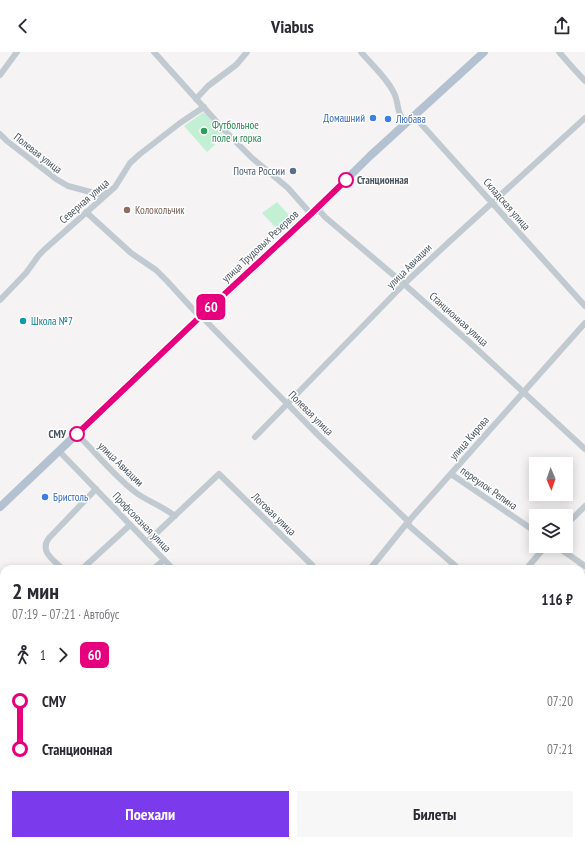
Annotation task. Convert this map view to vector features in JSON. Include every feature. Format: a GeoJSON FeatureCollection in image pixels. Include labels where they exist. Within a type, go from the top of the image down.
{"type":"FeatureCollection","features":[{"type":"Feature","properties":{"kind":"main road","name":"улица Трудовых Резервов"},"geometry":{"type":"LineString","coordinates":[[0,507],[406,123],[484,52]]}},
{"type":"Feature","properties":{"kind":"street"},"geometry":{"type":"LineString","coordinates":[[0,75],[17,52]]}},
{"type":"Feature","properties":{"kind":"street","name":"Станционная улица"},"geometry":{"type":"LineString","coordinates":[[154,52],[225,131],[252,158],[314,211],[325,217],[404,284],[585,449]]}},
{"type":"Feature","properties":{"kind":"street"},"geometry":{"type":"LineString","coordinates":[[196,99],[208,86],[236,65],[247,52]]}},
{"type":"Feature","properties":{"kind":"street"},"geometry":{"type":"LineString","coordinates":[[361,52],[388,83],[396,97],[398,110],[406,123]]}},
{"type":"Feature","properties":{"kind":"street"},"geometry":{"type":"LineString","coordinates":[[559,52],[585,81]]}},
{"type":"Feature","properties":{"kind":"street","name":"Северная улица"},"geometry":{"type":"LineString","coordinates":[[0,300],[26,273],[44,249],[118,184],[130,164],[140,154],[180,123],[204,107]]}},
{"type":"Feature","properties":{"kind":"street","name":"Складская улица"},"geometry":{"type":"LineString","coordinates":[[414,116],[585,306]]}},
{"type":"Feature","properties":{"kind":"street","name":"улица Авиации"},"geometry":{"type":"LineString","coordinates":[[255,437],[404,284],[462,228],[585,118]]}},
{"type":"Feature","properties":{"kind":"street","name":"Полевая улица"},"geometry":{"type":"LineString","coordinates":[[0,134],[49,175],[64,184],[98,194],[106,193],[112,190]]}},
{"type":"Feature","properties":{"kind":"street","name":"Полевая улица"},"geometry":{"type":"LineString","coordinates":[[86,212],[131,253],[156,270],[315,432],[408,523],[455,565]]}},
{"type":"Feature","properties":{"kind":"street","name":"улица Кирова"},"geometry":{"type":"LineString","coordinates":[[373,565],[408,523],[585,323]]}},
{"type":"Feature","properties":{"kind":"street","name":"улица Авиации"},"geometry":{"type":"LineString","coordinates":[[77,434],[116,475],[133,490],[142,497],[175,516]]}},
{"type":"Feature","properties":{"kind":"street","name":"Профсоюзная улица"},"geometry":{"type":"LineString","coordinates":[[59,451],[169,565]]}},
{"type":"Feature","properties":{"kind":"street","name":"Логовая улица"},"geometry":{"type":"LineString","coordinates":[[175,516],[219,474],[312,565]]}},
{"type":"Feature","properties":{"kind":"street","name":"переулок Репина"},"geometry":{"type":"LineString","coordinates":[[451,474],[529,527]]}},
{"type":"Feature","properties":{"kind":"street"},"geometry":{"type":"LineString","coordinates":[[58,565],[46,551],[46,541],[96,489]]}},
{"type":"Feature","properties":{"kind":"street"},"geometry":{"type":"LineString","coordinates":[[573,518],[585,506]]}},
{"type":"Feature","properties":{"kind":"street"},"geometry":{"type":"LineString","coordinates":[[147,542],[175,516]]}},
{"type":"Feature","properties":{"kind":"street"},"geometry":{"type":"LineString","coordinates":[[86,565],[130,525]]}},
{"type":"Feature","properties":{"kind":"street"},"geometry":{"type":"LineString","coordinates":[[529,565],[540,553]]}},
{"type":"Feature","properties":{"kind":"street"},"geometry":{"type":"LineString","coordinates":[[566,553],[584,565]]}},
{"type":"Feature","properties":{"kind":"street"},"geometry":{"type":"LineString","coordinates":[[158,565],[164,560]]}},
{"type":"Feature","properties":{"kind":"green space","name":"Футбольное поле и горка"},"geometry":{"type":"Polygon","coordinates":[[[204,112],[224,136],[207,152],[184,126],[204,112]]]}},
{"type":"Feature","properties":{"kind":"green space"},"geometry":{"type":"Polygon","coordinates":[[[277,202],[288,214],[288,220],[277,229],[262,213],[277,202]]]}},
{"type":"Feature","properties":{"kind":"bus line","name":"60"},"geometry":{"type":"LineString","coordinates":[[77,434],[346,180]]}},
{"type":"Feature","properties":{"kind":"place","name":"Домашний"},"geometry":{"type":"Point","coordinates":[373,118]}},
{"type":"Feature","properties":{"kind":"place","name":"Любава"},"geometry":{"type":"Point","coordinates":[388,119]}},
{"type":"Feature","properties":{"kind":"place","name":"Футбольное поле и горка"},"geometry":{"type":"Point","coordinates":[204,131]}},
{"type":"Feature","properties":{"kind":"place","name":"Почта России"},"geometry":{"type":"Point","coordinates":[293,171]}},
{"type":"Feature","properties":{"kind":"place","name":"Станционная"},"geometry":{"type":"Point","coordinates":[346,180]}},
{"type":"Feature","properties":{"kind":"place","name":"Колокольчик"},"geometry":{"type":"Point","coordinates":[127,210]}},
{"type":"Feature","properties":{"kind":"place","name":"Школа №7"},"geometry":{"type":"Point","coordinates":[23,321]}},
{"type":"Feature","properties":{"kind":"place","name":"СМУ"},"geometry":{"type":"Point","coordinates":[77,434]}},
{"type":"Feature","properties":{"kind":"place","name":"Бристоль"},"geometry":{"type":"Point","coordinates":[45,497]}}]}
